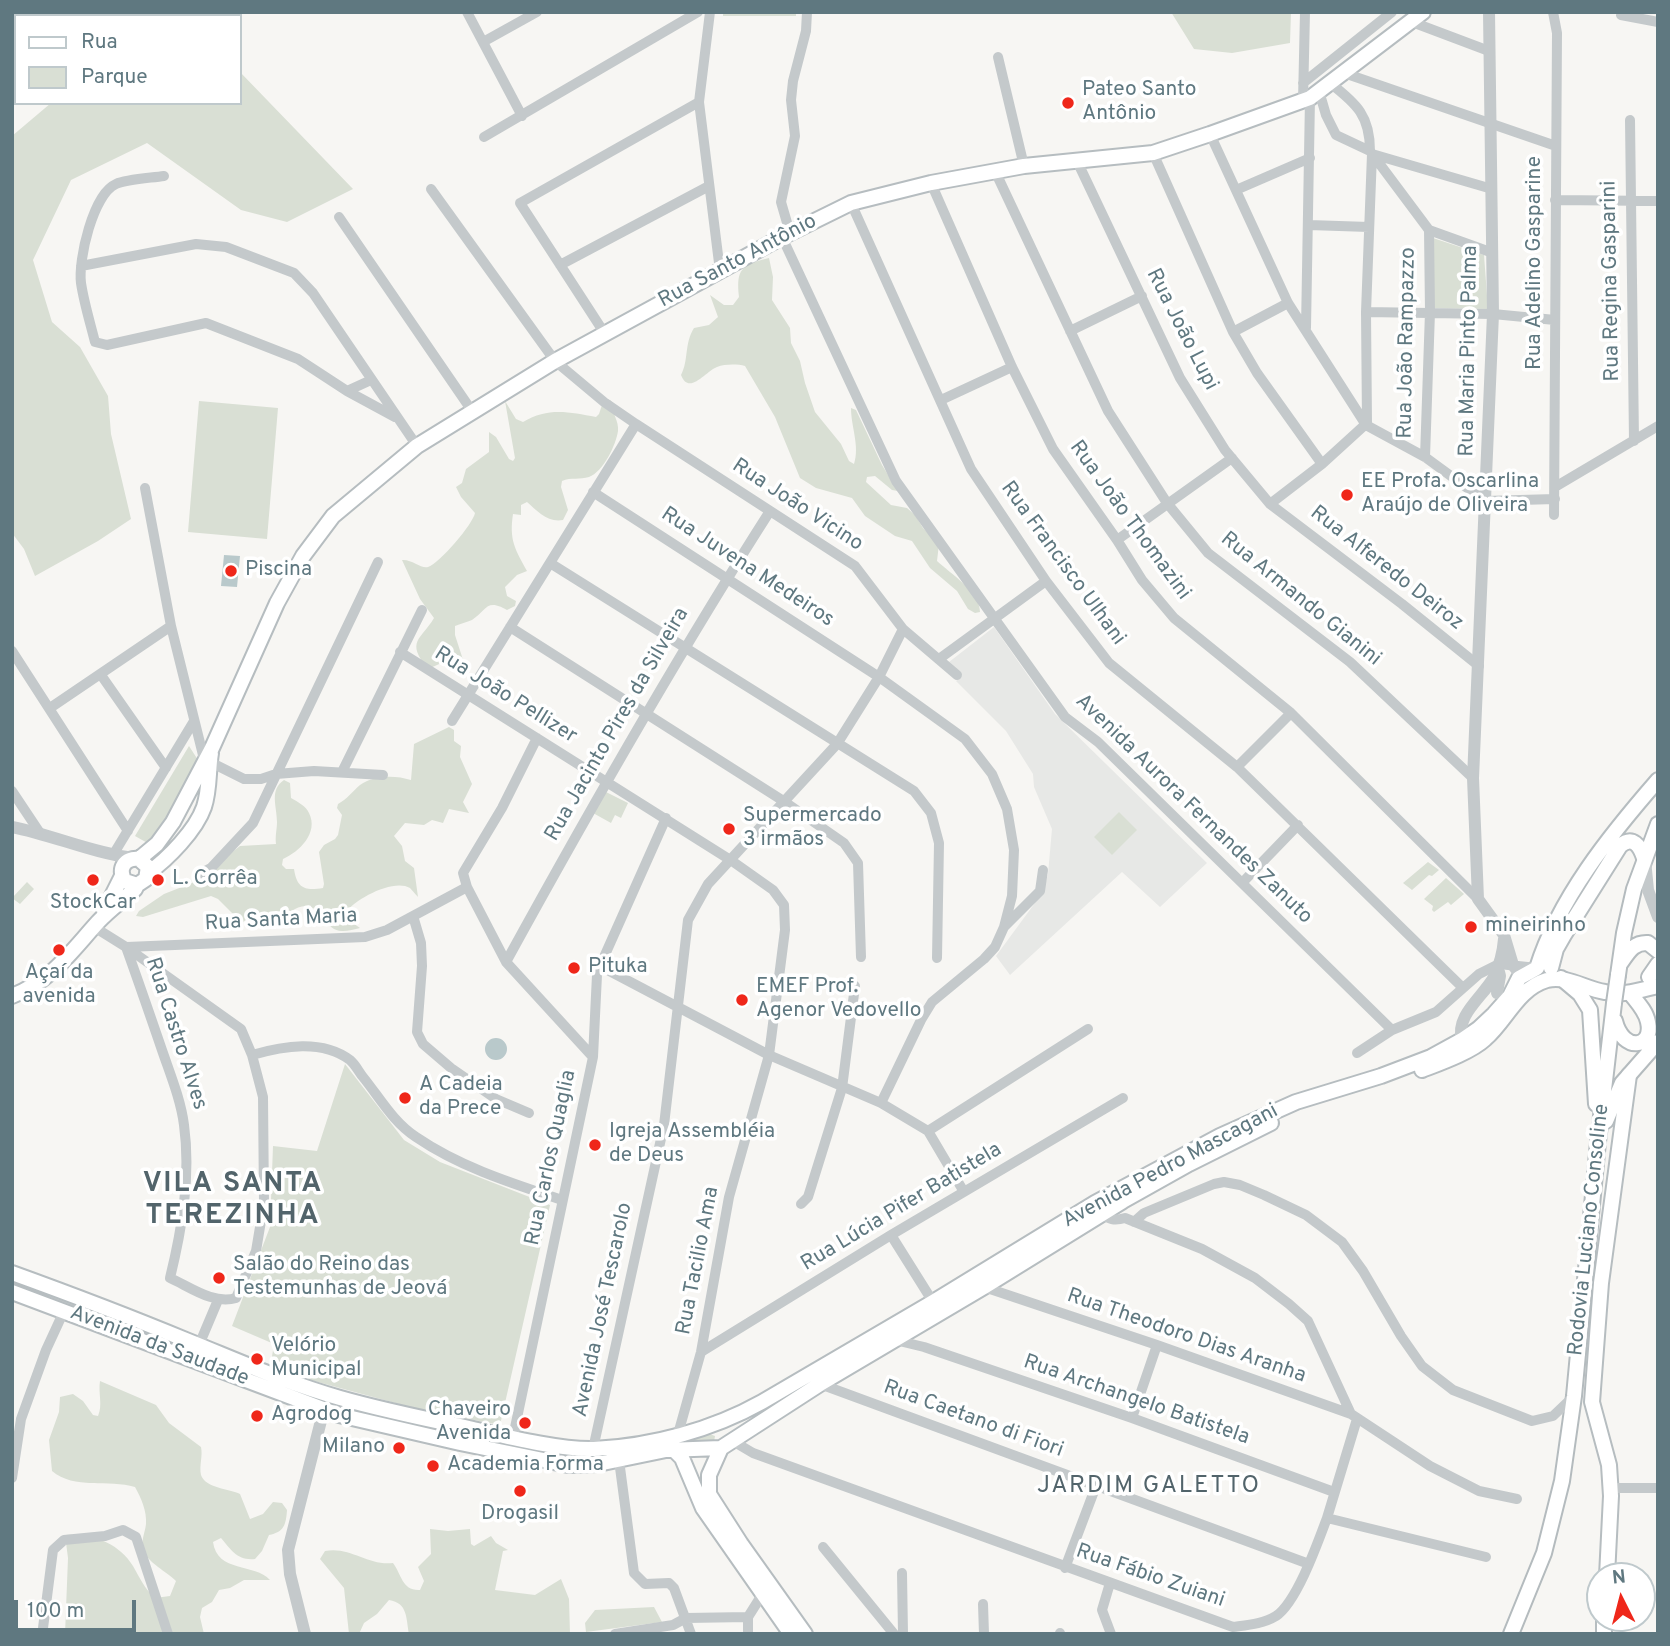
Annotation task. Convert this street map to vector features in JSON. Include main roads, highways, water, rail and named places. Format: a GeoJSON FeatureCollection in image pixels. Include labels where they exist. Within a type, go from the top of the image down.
{"type":"FeatureCollection","features":[{"type":"Feature","properties":{"kind":"main road","name":"Rua Santo Antônio"},"geometry":{"type":"LineString","coordinates":[[97,923],[119,864],[136,858],[157,844],[173,822],[209,757],[277,603],[303,556],[333,516],[417,446],[555,361],[786,235],[851,203],[932,183],[1024,166],[1153,153],[1210,134],[1315,93],[1423,12]]}},
{"type":"Feature","properties":{"kind":"main road","name":"Rua Santo Antônio"},"geometry":{"type":"LineString","coordinates":[[12,996],[35,987],[59,966],[97,923],[135,889],[136,885],[146,879],[148,873],[166,859],[187,835],[203,808],[210,778],[209,757]]}},
{"type":"Feature","properties":{"kind":"main road","name":"Avenida Pedro Mascagani"},"geometry":{"type":"LineString","coordinates":[[1468,1043],[1529,971],[1568,900],[1619,825],[1658,780]]}},
{"type":"Feature","properties":{"kind":"main road","name":"Rodovia Luciano Consoline"},"geometry":{"type":"LineString","coordinates":[[1511,1634],[1544,1553],[1562,1481],[1574,1396],[1613,1008],[1624,933],[1634,889],[1650,859],[1658,824]]}},
{"type":"Feature","properties":{"kind":"main road","name":"Avenida Pedro Mascagani"},"geometry":{"type":"LineString","coordinates":[[1529,971],[1556,949],[1620,846],[1629,841],[1634,842],[1650,859]]}},
{"type":"Feature","properties":{"kind":"main road"},"geometry":{"type":"LineString","coordinates":[[136,858],[145,862],[148,873]]}},
{"type":"Feature","properties":{"kind":"main road"},"geometry":{"type":"LineString","coordinates":[[119,864],[131,884],[136,885]]}},
{"type":"Feature","properties":{"kind":"main road"},"geometry":{"type":"LineString","coordinates":[[1619,970],[1629,951],[1638,944],[1648,943],[1658,951]]}},
{"type":"Feature","properties":{"kind":"main road"},"geometry":{"type":"LineString","coordinates":[[1529,971],[1606,986],[1630,985],[1656,975]]}},
{"type":"Feature","properties":{"kind":"main road"},"geometry":{"type":"LineString","coordinates":[[1529,971],[1605,993],[1630,993],[1656,975]]}},
{"type":"Feature","properties":{"kind":"main road"},"geometry":{"type":"LineString","coordinates":[[1519,999],[1529,971]]}},
{"type":"Feature","properties":{"kind":"main road"},"geometry":{"type":"LineString","coordinates":[[1529,971],[1580,994],[1590,1010],[1598,1142]]}},
{"type":"Feature","properties":{"kind":"main road","name":"Avenida Pedro Mascagani"},"geometry":{"type":"LineString","coordinates":[[726,1444],[820,1384],[1002,1277],[1119,1196],[1220,1136],[1296,1102],[1381,1076],[1468,1043],[1485,1040],[1532,987],[1529,971]]}},
{"type":"Feature","properties":{"kind":"main road"},"geometry":{"type":"LineString","coordinates":[[1613,1008],[1618,1032],[1625,1041],[1634,1044],[1643,1040],[1649,1028],[1648,1022],[1630,993]]}},
{"type":"Feature","properties":{"kind":"main road"},"geometry":{"type":"LineString","coordinates":[[1598,1142],[1617,1093],[1629,1074],[1658,1042]]}},
{"type":"Feature","properties":{"kind":"main road"},"geometry":{"type":"LineString","coordinates":[[1607,1562],[1609,1465],[1592,1402],[1601,1283],[1629,1074]]}},
{"type":"Feature","properties":{"kind":"main road","name":"Avenida Pedro Mascagani"},"geometry":{"type":"LineString","coordinates":[[593,1449],[639,1443],[699,1430],[735,1417],[1099,1209]]}},
{"type":"Feature","properties":{"kind":"main road","name":"Avenida da Saudade"},"geometry":{"type":"LineString","coordinates":[[12,1273],[254,1368],[339,1398],[463,1427],[570,1448],[593,1449]]}},
{"type":"Feature","properties":{"kind":"main road","name":"Avenida da Saudade"},"geometry":{"type":"LineString","coordinates":[[12,1292],[324,1409],[460,1443],[568,1465],[726,1444]]}},
{"type":"Feature","properties":{"kind":"main road"},"geometry":{"type":"LineString","coordinates":[[104,1326],[111,1310]]}},
{"type":"Feature","properties":{"kind":"main road"},"geometry":{"type":"LineString","coordinates":[[429,1436],[434,1432],[435,1421]]}},
{"type":"Feature","properties":{"kind":"main road"},"geometry":{"type":"LineString","coordinates":[[460,1443],[459,1432],[463,1427]]}},
{"type":"Feature","properties":{"kind":"main road"},"geometry":{"type":"LineString","coordinates":[[699,1430],[711,1429],[726,1444],[709,1475],[709,1494],[791,1634]]}},
{"type":"Feature","properties":{"kind":"main road"},"geometry":{"type":"LineString","coordinates":[[499,1451],[510,1443],[513,1437]]}},
{"type":"Feature","properties":{"kind":"main road"},"geometry":{"type":"LineString","coordinates":[[674,1450],[682,1458],[703,1508],[766,1589],[806,1634]]}},
{"type":"Feature","properties":{"kind":"place","name":"Pateo Santo Antônio"},"geometry":{"type":"Point","coordinates":[1068,103]}},
{"type":"Feature","properties":{"kind":"place","name":"EE Profa. Oscarlina Araújo de Oliveira"},"geometry":{"type":"Point","coordinates":[1347,495]}},
{"type":"Feature","properties":{"kind":"place","name":"Piscina"},"geometry":{"type":"Point","coordinates":[231,571]}},
{"type":"Feature","properties":{"kind":"place","name":"Supermercado 3 irmãos"},"geometry":{"type":"Point","coordinates":[729,829]}},
{"type":"Feature","properties":{"kind":"place","name":"StockCar"},"geometry":{"type":"Point","coordinates":[93,880]}},
{"type":"Feature","properties":{"kind":"place","name":"L. Corrêa"},"geometry":{"type":"Point","coordinates":[158,880]}},
{"type":"Feature","properties":{"kind":"place","name":"mineirinho"},"geometry":{"type":"Point","coordinates":[1471,927]}},
{"type":"Feature","properties":{"kind":"place","name":"Açaí da avenida"},"geometry":{"type":"Point","coordinates":[59,950]}},
{"type":"Feature","properties":{"kind":"place","name":"Pituka"},"geometry":{"type":"Point","coordinates":[574,968]}},
{"type":"Feature","properties":{"kind":"place","name":"EMEF Prof. Agenor Vedovello"},"geometry":{"type":"Point","coordinates":[742,1000]}},
{"type":"Feature","properties":{"kind":"place","name":"A Cadeia da Prece"},"geometry":{"type":"Point","coordinates":[405,1098]}},
{"type":"Feature","properties":{"kind":"place","name":"Igreja Assembléia de Deus"},"geometry":{"type":"Point","coordinates":[595,1145]}},
{"type":"Feature","properties":{"kind":"place","name":"Salão do Reino das Testemunhas de Jeová"},"geometry":{"type":"Point","coordinates":[219,1278]}},
{"type":"Feature","properties":{"kind":"place","name":"Velório Municipal"},"geometry":{"type":"Point","coordinates":[257,1359]}},
{"type":"Feature","properties":{"kind":"place","name":"Agrodog"},"geometry":{"type":"Point","coordinates":[257,1416]}},
{"type":"Feature","properties":{"kind":"place","name":"Chaveiro Avenida"},"geometry":{"type":"Point","coordinates":[525,1423]}},
{"type":"Feature","properties":{"kind":"place","name":"Milano"},"geometry":{"type":"Point","coordinates":[399,1448]}},
{"type":"Feature","properties":{"kind":"place","name":"Academia Forma"},"geometry":{"type":"Point","coordinates":[433,1466]}},
{"type":"Feature","properties":{"kind":"place","name":"Drogasil"},"geometry":{"type":"Point","coordinates":[520,1491]}},
{"type":"Feature","properties":{"kind":"district","name":"VILA SANTA TEREZINHA"},"geometry":{"type":"Point","coordinates":[233,1201]}},
{"type":"Feature","properties":{"kind":"district","name":"JARDIM GALETTO"},"geometry":{"type":"Point","coordinates":[1149,1487]}}]}
